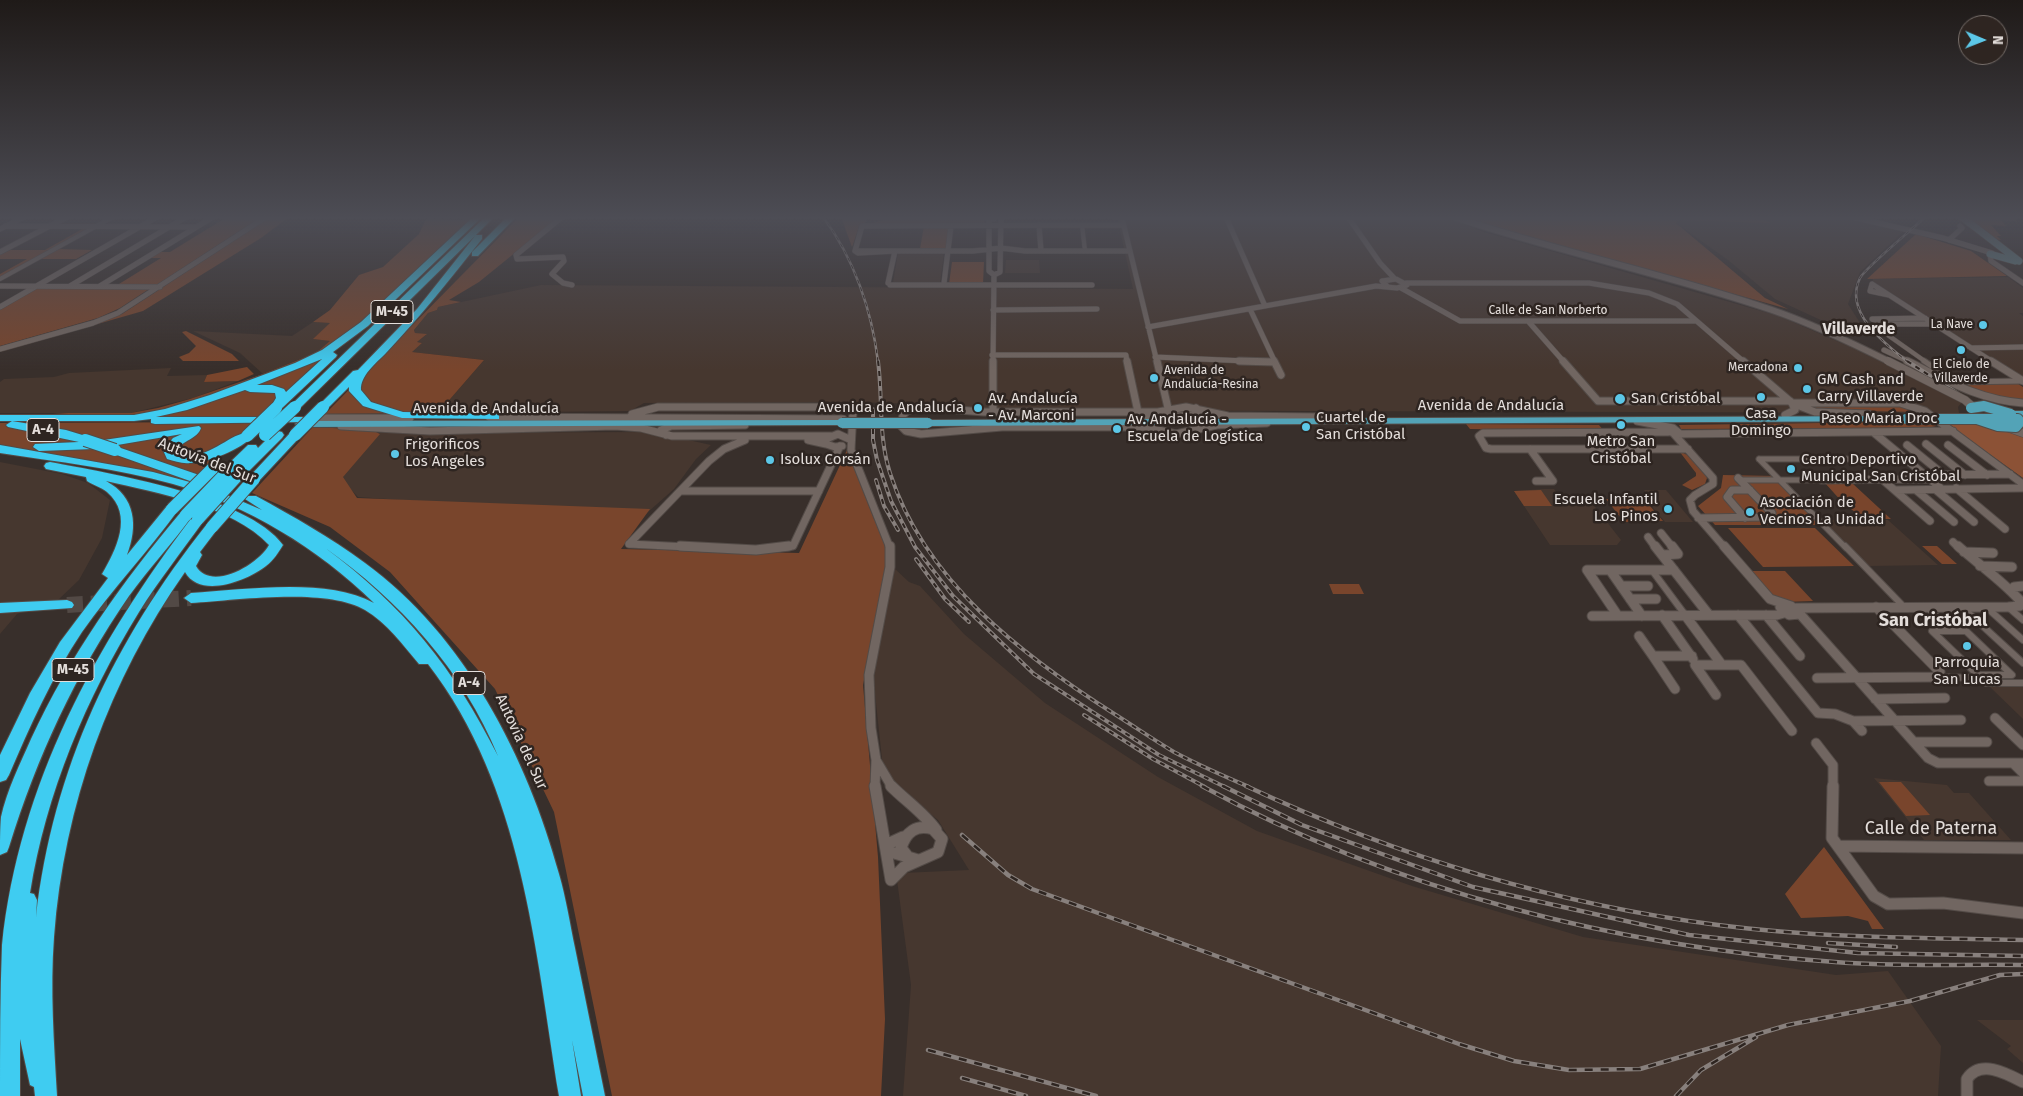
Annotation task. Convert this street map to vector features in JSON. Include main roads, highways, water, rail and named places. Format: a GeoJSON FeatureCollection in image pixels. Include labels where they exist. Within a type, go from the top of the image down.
{"type":"FeatureCollection","features":[{"type":"Feature","properties":{"kind":"highway"},"geometry":{"type":"LineString","coordinates":[[0,421],[134,418],[190,406],[322,355],[344,340],[423,268]]}},
{"type":"Feature","properties":{"kind":"highway"},"geometry":{"type":"LineString","coordinates":[[44,1096],[42,982],[52,872],[69,799],[84,749],[102,706],[136,637],[166,588],[213,468],[424,268]]}},
{"type":"Feature","properties":{"kind":"highway","name":"M-45"},"geometry":{"type":"LineString","coordinates":[[0,847],[42,729],[59,694],[122,592],[233,473],[439,268]]}},
{"type":"Feature","properties":{"kind":"highway","name":"M-45"},"geometry":{"type":"LineString","coordinates":[[300,407],[446,268]]}},
{"type":"Feature","properties":{"kind":"highway"},"geometry":{"type":"LineString","coordinates":[[454,268],[420,311],[358,378],[354,385],[358,396],[367,404],[402,415],[495,417]]}},
{"type":"Feature","properties":{"kind":"highway"},"geometry":{"type":"LineString","coordinates":[[91,609],[192,518],[254,479],[299,427],[323,408],[462,268]]}},
{"type":"Feature","properties":{"kind":"highway"},"geometry":{"type":"LineString","coordinates":[[252,418],[221,414],[216,411],[216,407],[220,401],[236,393],[266,387],[276,389],[282,394],[276,408]]}},
{"type":"Feature","properties":{"kind":"highway"},"geometry":{"type":"LineString","coordinates":[[0,421],[299,427]]}},
{"type":"Feature","properties":{"kind":"highway","name":"Autovía del Sur"},"geometry":{"type":"LineString","coordinates":[[0,421],[85,440],[232,491],[294,520],[342,550],[390,590],[447,652],[472,687],[497,732],[531,814],[550,874],[594,1091]]}},
{"type":"Feature","properties":{"kind":"highway"},"geometry":{"type":"LineString","coordinates":[[0,442],[39,447],[67,448],[215,425],[299,427]]}},
{"type":"Feature","properties":{"kind":"highway"},"geometry":{"type":"LineString","coordinates":[[247,436],[221,451],[202,457],[182,459],[175,458],[169,453],[177,441],[198,431],[228,426],[299,427]]}},
{"type":"Feature","properties":{"kind":"highway","name":"Autovía del Sur"},"geometry":{"type":"LineString","coordinates":[[0,449],[104,466],[172,481],[228,499],[284,527],[332,557],[382,599],[402,619],[434,658],[463,705],[506,794],[527,860],[546,942],[570,1096]]}},
{"type":"Feature","properties":{"kind":"highway"},"geometry":{"type":"LineString","coordinates":[[0,457],[104,476],[184,497],[236,517],[268,534],[276,545],[274,552],[269,559],[256,569],[238,576],[215,581],[197,579],[190,574],[189,566],[192,518]]}},
{"type":"Feature","properties":{"kind":"highway"},"geometry":{"type":"LineString","coordinates":[[0,775],[34,701],[64,648],[91,609],[125,544],[129,527],[128,513],[122,501],[112,490],[90,478],[56,468]]}},
{"type":"Feature","properties":{"kind":"highway","name":"M-45"},"geometry":{"type":"LineString","coordinates":[[9,1096],[8,1000],[15,921],[31,844],[46,791],[69,728],[90,683],[192,518]]}},
{"type":"Feature","properties":{"kind":"highway"},"geometry":{"type":"LineString","coordinates":[[191,598],[303,594],[346,598],[362,602],[374,609],[418,652],[463,705]]}},
{"type":"Feature","properties":{"kind":"highway"},"geometry":{"type":"LineString","coordinates":[[0,608],[66,604]]}},
{"type":"Feature","properties":{"kind":"highway"},"geometry":{"type":"LineString","coordinates":[[31,844],[22,994],[44,1096]]}},
{"type":"Feature","properties":{"kind":"main road"},"geometry":{"type":"LineString","coordinates":[[1974,413],[1984,406],[2018,423]]}},
{"type":"Feature","properties":{"kind":"main road"},"geometry":{"type":"LineString","coordinates":[[1974,413],[2018,423]]}},
{"type":"Feature","properties":{"kind":"main road","name":"Avenida de Andalucía"},"geometry":{"type":"LineString","coordinates":[[928,421],[1632,421],[1674,429],[1974,413],[2018,423]]}},
{"type":"Feature","properties":{"kind":"main road","name":"Avenida de Andalucía"},"geometry":{"type":"LineString","coordinates":[[299,427],[320,424],[928,421],[1141,415],[1322,417],[1868,414],[1903,417]]}},
{"type":"Feature","properties":{"kind":"main road","name":"Avenida de Andalucía"},"geometry":{"type":"LineString","coordinates":[[299,427],[846,422]]}},
{"type":"Feature","properties":{"kind":"tunnel"},"geometry":{"type":"LineString","coordinates":[[67,605],[191,598]]}},
{"type":"Feature","properties":{"kind":"railway"},"geometry":{"type":"LineString","coordinates":[[852,268],[866,305],[878,362]]}},
{"type":"Feature","properties":{"kind":"railway"},"geometry":{"type":"LineString","coordinates":[[1869,268],[1860,278],[1856,291],[1857,303],[1862,315],[1878,336],[1908,362]]}},
{"type":"Feature","properties":{"kind":"railway"},"geometry":{"type":"LineString","coordinates":[[878,361],[882,431],[890,473],[906,512],[927,548],[952,582],[981,613],[1046,668],[1174,752],[1249,787]]}},
{"type":"Feature","properties":{"kind":"railway"},"geometry":{"type":"LineString","coordinates":[[1907,361],[1969,401]]}},
{"type":"Feature","properties":{"kind":"railway"},"geometry":{"type":"LineString","coordinates":[[873,409],[873,440],[877,460],[891,501],[915,547],[953,596],[1034,674],[1159,755],[1225,787]]}},
{"type":"Feature","properties":{"kind":"railway"},"geometry":{"type":"LineString","coordinates":[[876,480],[884,506],[898,530]]}},
{"type":"Feature","properties":{"kind":"railway"},"geometry":{"type":"LineString","coordinates":[[916,559],[945,599],[969,622]]}},
{"type":"Feature","properties":{"kind":"railway"},"geometry":{"type":"LineString","coordinates":[[1084,715],[1153,759],[1205,787]]}},
{"type":"Feature","properties":{"kind":"railway"},"geometry":{"type":"LineString","coordinates":[[1202,786],[1276,823],[1352,856],[1430,884],[1510,908],[1590,927],[1672,943],[1753,954],[1835,962],[1906,965],[2023,965]]}},
{"type":"Feature","properties":{"kind":"railway"},"geometry":{"type":"LineString","coordinates":[[1223,786],[1302,825],[1473,887],[1689,935],[1858,953],[2023,956]]}},
{"type":"Feature","properties":{"kind":"railway"},"geometry":{"type":"LineString","coordinates":[[1246,786],[1360,834],[1418,855],[1477,874],[1596,904],[1718,925],[1794,933],[1870,937],[2023,940]]}},
{"type":"Feature","properties":{"kind":"railway"},"geometry":{"type":"LineString","coordinates":[[962,835],[1008,875],[1032,889],[1459,1044],[1514,1061],[1569,1070],[1640,1069],[1788,1025],[1910,1001],[2000,975],[2023,974]]}},
{"type":"Feature","properties":{"kind":"railway"},"geometry":{"type":"LineString","coordinates":[[1828,943],[1896,947]]}},
{"type":"Feature","properties":{"kind":"railway"},"geometry":{"type":"LineString","coordinates":[[1676,1096],[1701,1070],[1756,1037]]}},
{"type":"Feature","properties":{"kind":"railway"},"geometry":{"type":"LineString","coordinates":[[928,1050],[1096,1096]]}},
{"type":"Feature","properties":{"kind":"railway"},"geometry":{"type":"LineString","coordinates":[[962,1078],[1026,1096]]}},
{"type":"Feature","properties":{"kind":"place","name":"La Nave"},"geometry":{"type":"Point","coordinates":[1983,325]}},
{"type":"Feature","properties":{"kind":"place","name":"El Cielo de Villaverde"},"geometry":{"type":"Point","coordinates":[1961,350]}},
{"type":"Feature","properties":{"kind":"place","name":"Mercadona"},"geometry":{"type":"Point","coordinates":[1798,368]}},
{"type":"Feature","properties":{"kind":"place","name":"Avenida de Andalucía-Resina"},"geometry":{"type":"Point","coordinates":[1154,378]}},
{"type":"Feature","properties":{"kind":"place","name":"GM Cash and Carry Villaverde"},"geometry":{"type":"Point","coordinates":[1807,389]}},
{"type":"Feature","properties":{"kind":"place","name":"Casa Domingo"},"geometry":{"type":"Point","coordinates":[1761,397]}},
{"type":"Feature","properties":{"kind":"place","name":"San Cristóbal"},"geometry":{"type":"Point","coordinates":[1620,399]}},
{"type":"Feature","properties":{"kind":"place","name":"Av. Andalucía - Av. Marconi"},"geometry":{"type":"Point","coordinates":[978,408]}},
{"type":"Feature","properties":{"kind":"place","name":"Metro San Cristóbal"},"geometry":{"type":"Point","coordinates":[1621,425]}},
{"type":"Feature","properties":{"kind":"place","name":"Cuartel de San Cristóbal"},"geometry":{"type":"Point","coordinates":[1306,427]}},
{"type":"Feature","properties":{"kind":"place","name":"Av. Andalucía - Escuela de Logística"},"geometry":{"type":"Point","coordinates":[1117,429]}},
{"type":"Feature","properties":{"kind":"place","name":"Frigorificos Los Angeles"},"geometry":{"type":"Point","coordinates":[395,454]}},
{"type":"Feature","properties":{"kind":"place","name":"Isolux Corsán"},"geometry":{"type":"Point","coordinates":[770,460]}},
{"type":"Feature","properties":{"kind":"place","name":"Centro Deportivo Municipal San Cristóbal"},"geometry":{"type":"Point","coordinates":[1791,469]}},
{"type":"Feature","properties":{"kind":"place","name":"Escuela Infantil Los Pinos"},"geometry":{"type":"Point","coordinates":[1668,509]}},
{"type":"Feature","properties":{"kind":"place","name":"Asociación de Vecinos La Unidad"},"geometry":{"type":"Point","coordinates":[1750,512]}},
{"type":"Feature","properties":{"kind":"place","name":"Parroquia San Lucas"},"geometry":{"type":"Point","coordinates":[1967,646]}},
{"type":"Feature","properties":{"kind":"district","name":"Villaverde"},"geometry":{"type":"Point","coordinates":[1859,330]}},
{"type":"Feature","properties":{"kind":"district","name":"San Cristóbal"},"geometry":{"type":"Point","coordinates":[1933,621]}}]}
